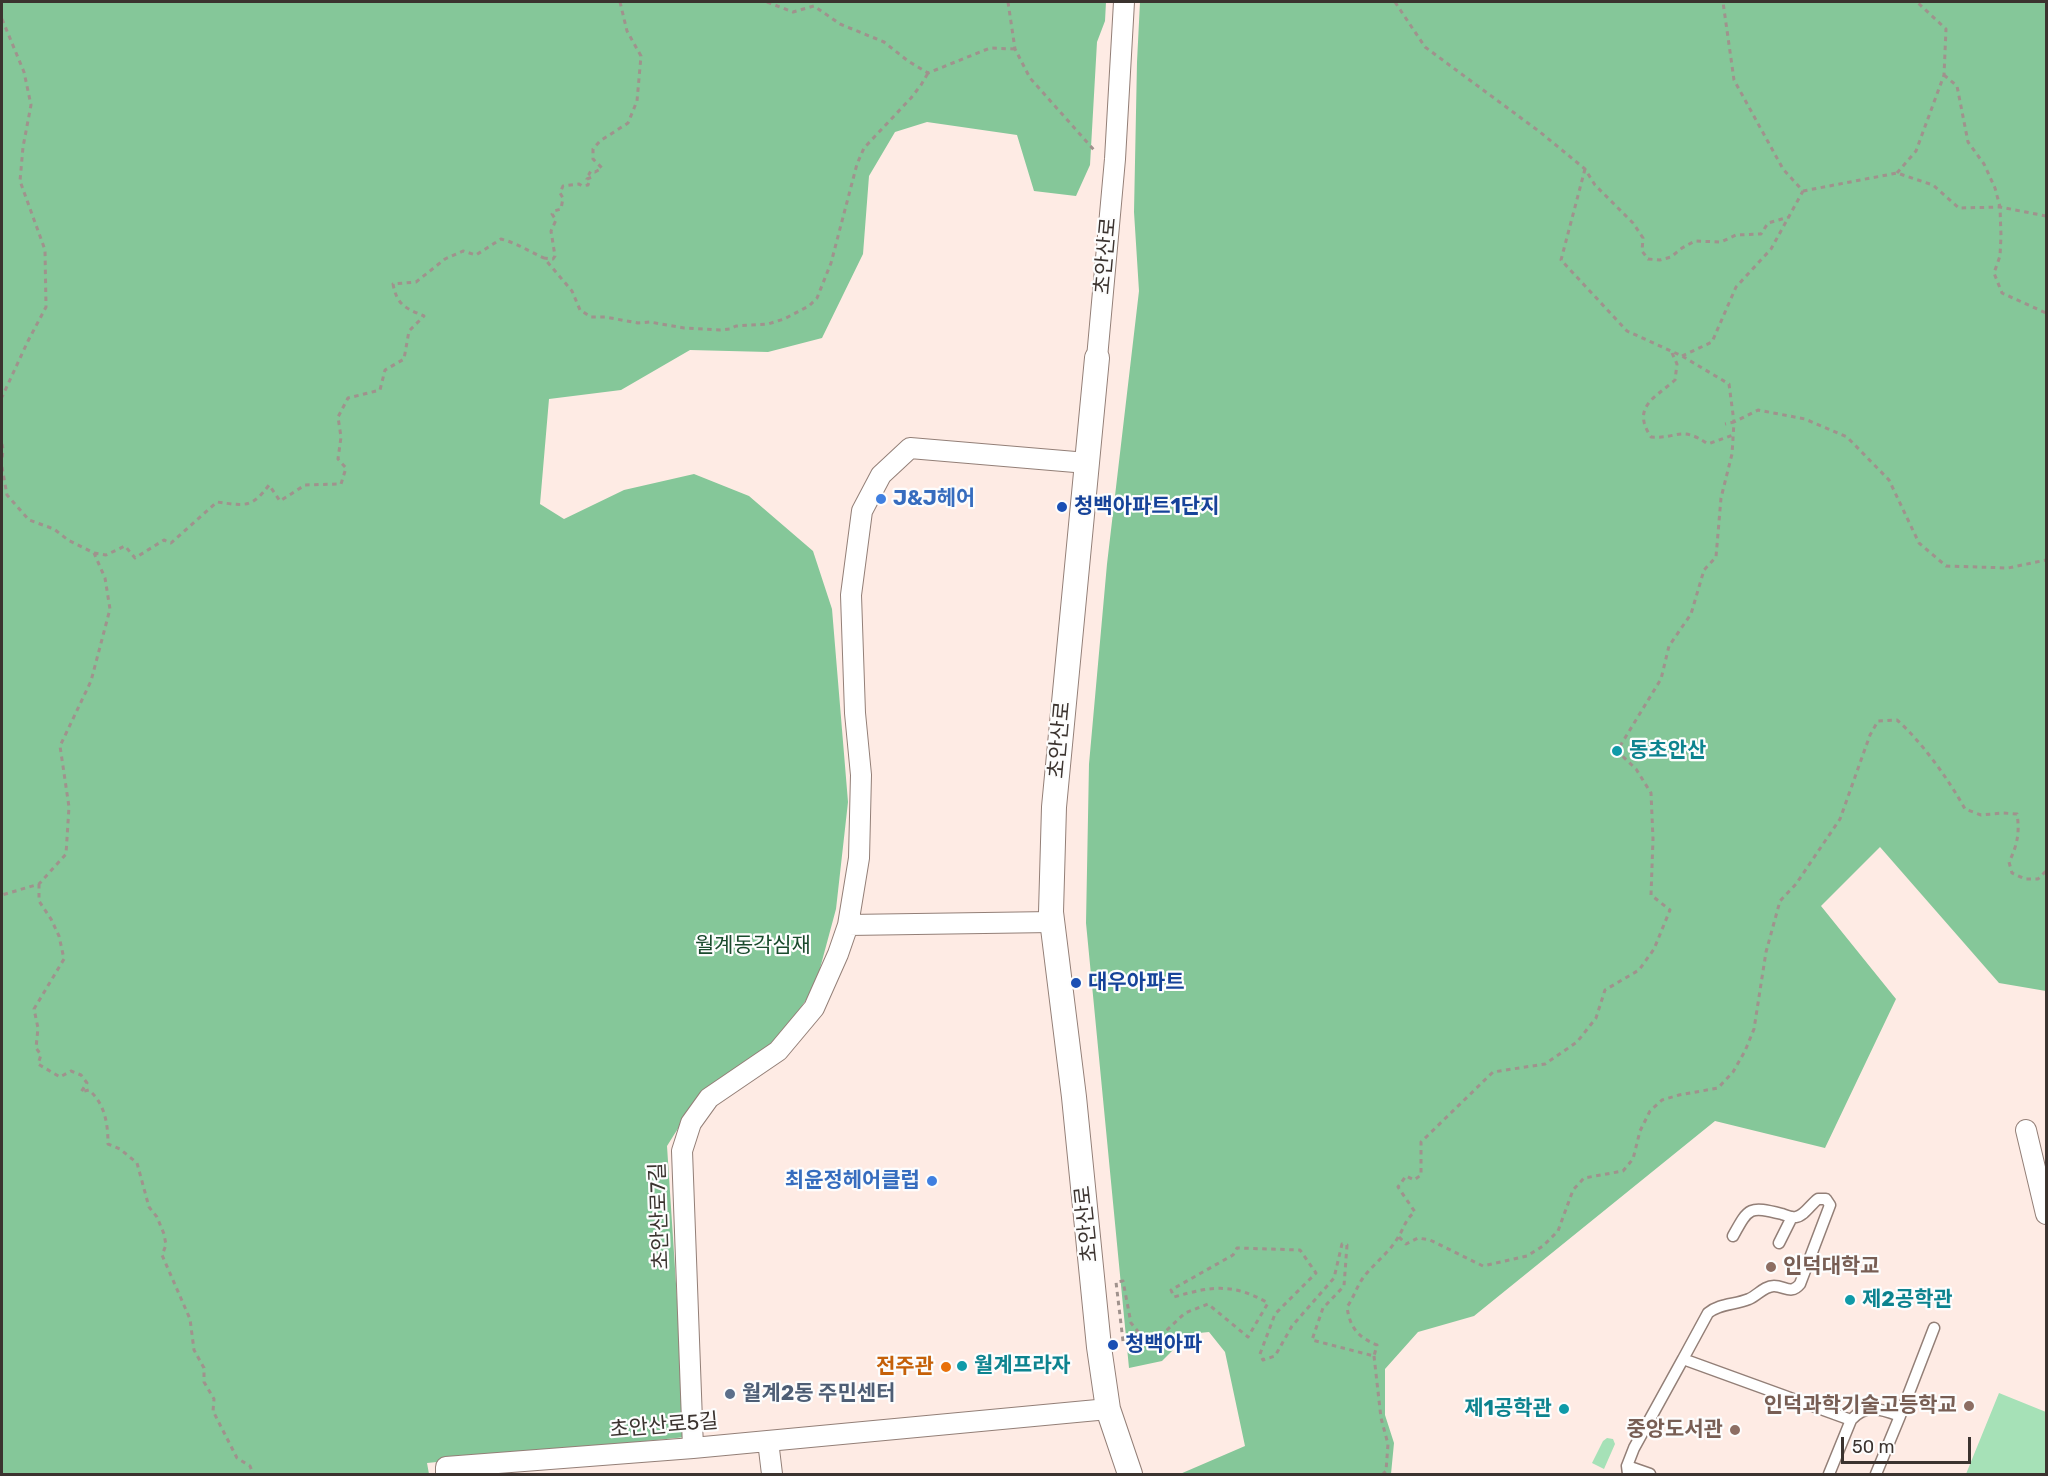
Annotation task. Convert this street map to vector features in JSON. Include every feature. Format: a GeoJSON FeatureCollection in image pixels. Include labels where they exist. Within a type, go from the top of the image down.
{"type":"FeatureCollection","features":[{"type":"Feature","properties":{"kind":"street","name":"초안산로"},"geometry":{"type":"LineString","coordinates":[[1124,2],[1115,159],[1054,807],[1052,922],[1074,1097],[1099,1347],[1108,1409],[1130,1474]]}},
{"type":"Feature","properties":{"kind":"street","name":"초안산로7길"},"geometry":{"type":"LineString","coordinates":[[693,1448],[682,1151],[692,1123],[709,1098],[778,1051],[814,1008],[848,925],[859,858],[861,775],[855,713],[851,595],[862,511],[881,475],[910,448],[1087,463]]}},
{"type":"Feature","properties":{"kind":"street"},"geometry":{"type":"LineString","coordinates":[[848,925],[1052,922]]}},
{"type":"Feature","properties":{"kind":"street"},"geometry":{"type":"LineString","coordinates":[[2026,1130],[2046,1214]]}},
{"type":"Feature","properties":{"kind":"street","name":"초안산로5길"},"geometry":{"type":"LineString","coordinates":[[446,1474],[446,1467],[693,1448],[1108,1409]]}},
{"type":"Feature","properties":{"kind":"street"},"geometry":{"type":"LineString","coordinates":[[768,1441],[772,1474]]}},
{"type":"Feature","properties":{"kind":"lane"},"geometry":{"type":"LineString","coordinates":[[1650,1474],[1627,1470],[1634,1448],[1708,1312],[1719,1306],[1746,1300],[1767,1287],[1774,1286],[1792,1290],[1798,1287],[1830,1205],[1826,1199],[1818,1199],[1801,1215],[1792,1217],[1764,1209],[1752,1210],[1744,1215],[1733,1236]]}},
{"type":"Feature","properties":{"kind":"lane"},"geometry":{"type":"LineString","coordinates":[[1779,1243],[1792,1217]]}},
{"type":"Feature","properties":{"kind":"lane"},"geometry":{"type":"LineString","coordinates":[[1876,1474],[1934,1328]]}},
{"type":"Feature","properties":{"kind":"lane"},"geometry":{"type":"LineString","coordinates":[[1683,1359],[1851,1420]]}},
{"type":"Feature","properties":{"kind":"lane"},"geometry":{"type":"LineString","coordinates":[[1829,1474],[1851,1420],[1861,1411],[1878,1408],[1900,1416]]}},
{"type":"Feature","properties":{"kind":"path"},"geometry":{"type":"LineString","coordinates":[[2,467],[7,495],[29,520],[54,529],[68,540],[94,553],[106,555],[125,546],[135,558],[164,540],[171,543],[218,502],[243,506],[258,500],[269,485],[280,501],[305,485],[341,484],[346,468],[338,459],[341,437],[338,417],[348,398],[380,390],[385,370],[404,359],[409,331],[424,316],[404,308],[395,295],[393,284],[416,282],[445,259],[463,251],[476,255],[501,239],[515,242],[527,251],[544,258],[553,259],[555,256],[551,227],[556,220],[552,214],[561,209],[563,198],[560,193],[563,186],[588,185],[590,182],[586,178],[592,177],[589,174],[591,171],[595,172],[602,168],[593,159],[593,149],[600,141],[628,123],[637,101],[641,56],[627,31],[620,2]]}},
{"type":"Feature","properties":{"kind":"path"},"geometry":{"type":"LineString","coordinates":[[767,2],[793,12],[814,6],[840,24],[884,42],[908,61],[928,72]]}},
{"type":"Feature","properties":{"kind":"path"},"geometry":{"type":"LineString","coordinates":[[1008,2],[1016,49],[1030,78],[1094,150]]}},
{"type":"Feature","properties":{"kind":"path"},"geometry":{"type":"LineString","coordinates":[[1395,2],[1425,47],[1540,132],[1585,169],[1595,185],[1633,224],[1643,238],[1642,251],[1648,259],[1660,260],[1671,257],[1695,241],[1721,242],[1736,235],[1761,234],[1768,222],[1789,217]]}},
{"type":"Feature","properties":{"kind":"path"},"geometry":{"type":"LineString","coordinates":[[1723,2],[1734,80],[1783,169],[1803,191]]}},
{"type":"Feature","properties":{"kind":"path"},"geometry":{"type":"LineString","coordinates":[[1897,173],[1916,151],[1944,75],[1946,29],[1917,2]]}},
{"type":"Feature","properties":{"kind":"path"},"geometry":{"type":"LineString","coordinates":[[2,20],[24,72],[32,105],[20,181],[45,250],[46,307],[27,341],[2,397]]}},
{"type":"Feature","properties":{"kind":"path"},"geometry":{"type":"LineString","coordinates":[[544,258],[572,291],[580,310],[591,317],[720,330],[784,320],[809,306],[817,298],[831,263],[856,164],[864,148],[911,98],[928,72],[990,48],[1016,49]]}},
{"type":"Feature","properties":{"kind":"path"},"geometry":{"type":"LineString","coordinates":[[1944,75],[1957,86],[1968,142],[1984,164],[1995,188],[2000,207],[2001,236],[2000,256],[1994,273],[2002,293],[2046,313]]}},
{"type":"Feature","properties":{"kind":"path"},"geometry":{"type":"LineString","coordinates":[[1383,1474],[1386,1471],[1388,1444],[1381,1418],[1374,1356],[1377,1345],[1361,1338],[1349,1320],[1347,1307],[1356,1295],[1361,1281],[1389,1251],[1399,1237],[1408,1217],[1415,1212],[1398,1187],[1406,1176],[1414,1180],[1421,1175],[1421,1142],[1493,1072],[1545,1064],[1577,1042],[1596,1018],[1605,990],[1639,970],[1654,949],[1670,910],[1651,895],[1653,839],[1651,793],[1636,769],[1617,751],[1661,679],[1669,646],[1691,614],[1704,570],[1716,557],[1721,498],[1732,454],[1734,422],[1729,384],[1682,356],[1627,331],[1561,260],[1585,169]]}},
{"type":"Feature","properties":{"kind":"path"},"geometry":{"type":"LineString","coordinates":[[1803,191],[1897,173],[1933,185],[1959,208],[2000,207],[2046,216]]}},
{"type":"Feature","properties":{"kind":"path"},"geometry":{"type":"LineString","coordinates":[[1682,356],[1712,342],[1736,287],[1771,249],[1803,191]]}},
{"type":"Feature","properties":{"kind":"path"},"geometry":{"type":"LineString","coordinates":[[1672,352],[1677,364],[1675,380],[1646,405],[1643,417],[1651,437],[1663,438],[1681,433],[1694,435],[1708,444],[1733,435]]}},
{"type":"Feature","properties":{"kind":"path"},"geometry":{"type":"LineString","coordinates":[[1725,424],[1758,410],[1805,419],[1847,437],[1889,480],[1919,543],[1946,566],[2008,568],[2046,560]]}},
{"type":"Feature","properties":{"kind":"path"},"geometry":{"type":"LineString","coordinates":[[2,444],[2,461]]}},
{"type":"Feature","properties":{"kind":"path"},"geometry":{"type":"LineString","coordinates":[[2,896],[39,884],[66,854],[69,807],[60,746],[91,681],[110,609],[105,578],[94,553]]}},
{"type":"Feature","properties":{"kind":"path"},"geometry":{"type":"LineString","coordinates":[[1399,1237],[1406,1244],[1418,1238],[1430,1240],[1483,1266],[1527,1256],[1543,1246],[1558,1231],[1573,1190],[1584,1178],[1623,1171],[1633,1159],[1640,1131],[1650,1111],[1662,1100],[1718,1088],[1733,1072],[1754,1029],[1766,952],[1780,901],[1796,884],[1840,819],[1870,735],[1878,721],[1897,720],[1912,734],[1953,787],[1965,809],[1981,814],[2018,814],[2019,830],[2016,847],[2009,862],[2012,873],[2025,879],[2038,879],[2046,871]]}},
{"type":"Feature","properties":{"kind":"path"},"geometry":{"type":"LineString","coordinates":[[39,884],[39,902],[55,927],[64,959],[34,1009],[38,1028],[36,1048],[41,1055],[38,1064],[60,1077],[71,1071],[81,1075],[87,1083],[81,1092],[89,1090],[98,1098],[108,1125],[108,1144],[120,1149],[137,1163],[149,1207],[157,1217],[164,1234],[166,1245],[162,1255],[190,1319],[194,1350],[204,1368],[204,1382],[214,1399],[213,1411],[237,1458],[249,1466],[253,1474]]}},
{"type":"Feature","properties":{"kind":"path"},"geometry":{"type":"LineString","coordinates":[[1123,1341],[1116,1282],[1124,1281],[1131,1323],[1150,1346],[1185,1313],[1208,1304],[1248,1337],[1268,1303],[1250,1293],[1227,1287],[1203,1289],[1174,1297],[1171,1290],[1233,1255],[1237,1248],[1300,1250],[1316,1273],[1275,1314],[1260,1354],[1263,1360],[1275,1356],[1292,1326],[1334,1278],[1342,1244],[1347,1245],[1344,1286],[1323,1308],[1312,1340],[1374,1356]]}},
{"type":"Feature","properties":{"kind":"green space","name":"월계동각심재"},"geometry":{"type":"Polygon","coordinates":[[[2,2],[1106,2],[1105,21],[1097,42],[1090,165],[1076,196],[1034,191],[1017,135],[927,122],[895,132],[869,176],[863,254],[822,338],[768,352],[690,350],[621,390],[549,399],[540,504],[564,519],[624,490],[694,474],[749,496],[813,551],[832,609],[848,802],[836,909],[815,987],[783,1033],[750,1061],[699,1095],[667,1146],[686,1437],[427,1463],[429,1474],[2,1474],[2,2]]]}},
{"type":"Feature","properties":{"kind":"green space"},"geometry":{"type":"Polygon","coordinates":[[[1140,2],[2046,2],[2046,991],[1999,983],[1880,847],[1821,906],[1896,999],[1825,1148],[1715,1121],[1474,1316],[1418,1332],[1385,1369],[1385,1415],[1394,1443],[1391,1474],[1180,1474],[1245,1446],[1225,1352],[1209,1332],[1189,1334],[1162,1361],[1129,1368],[1086,923],[1089,764],[1107,564],[1139,291],[1134,212],[1140,2]]]}},
{"type":"Feature","properties":{"kind":"green space"},"geometry":{"type":"Polygon","coordinates":[[[1999,1393],[2046,1412],[2046,1474],[1966,1474],[1999,1393]]]}},
{"type":"Feature","properties":{"kind":"green space"},"geometry":{"type":"Polygon","coordinates":[[[1607,1438],[1613,1439],[1615,1444],[1604,1469],[1592,1463],[1603,1441],[1607,1438]]]}},
{"type":"Feature","properties":{"kind":"place","name":"J&J헤어"},"geometry":{"type":"Point","coordinates":[881,499]}},
{"type":"Feature","properties":{"kind":"place","name":"청백아파트1단지"},"geometry":{"type":"Point","coordinates":[1062,507]}},
{"type":"Feature","properties":{"kind":"place","name":"동초안산"},"geometry":{"type":"Point","coordinates":[1617,751]}},
{"type":"Feature","properties":{"kind":"place","name":"대우아파트"},"geometry":{"type":"Point","coordinates":[1076,983]}},
{"type":"Feature","properties":{"kind":"place","name":"최윤정헤어클럽"},"geometry":{"type":"Point","coordinates":[932,1181]}},
{"type":"Feature","properties":{"kind":"place","name":"인덕대학교"},"geometry":{"type":"Point","coordinates":[1771,1267]}},
{"type":"Feature","properties":{"kind":"place","name":"제2공학관"},"geometry":{"type":"Point","coordinates":[1850,1300]}},
{"type":"Feature","properties":{"kind":"place","name":"청백아파"},"geometry":{"type":"Point","coordinates":[1113,1345]}},
{"type":"Feature","properties":{"kind":"place","name":"월계프라자"},"geometry":{"type":"Point","coordinates":[962,1366]}},
{"type":"Feature","properties":{"kind":"place","name":"전주관"},"geometry":{"type":"Point","coordinates":[946,1367]}},
{"type":"Feature","properties":{"kind":"place","name":"월계2동 주민센터"},"geometry":{"type":"Point","coordinates":[730,1394]}},
{"type":"Feature","properties":{"kind":"place","name":"인덕과학기술고등학교"},"geometry":{"type":"Point","coordinates":[1969,1406]}},
{"type":"Feature","properties":{"kind":"place","name":"제1공학관"},"geometry":{"type":"Point","coordinates":[1564,1409]}},
{"type":"Feature","properties":{"kind":"place","name":"중앙도서관"},"geometry":{"type":"Point","coordinates":[1735,1430]}}]}
